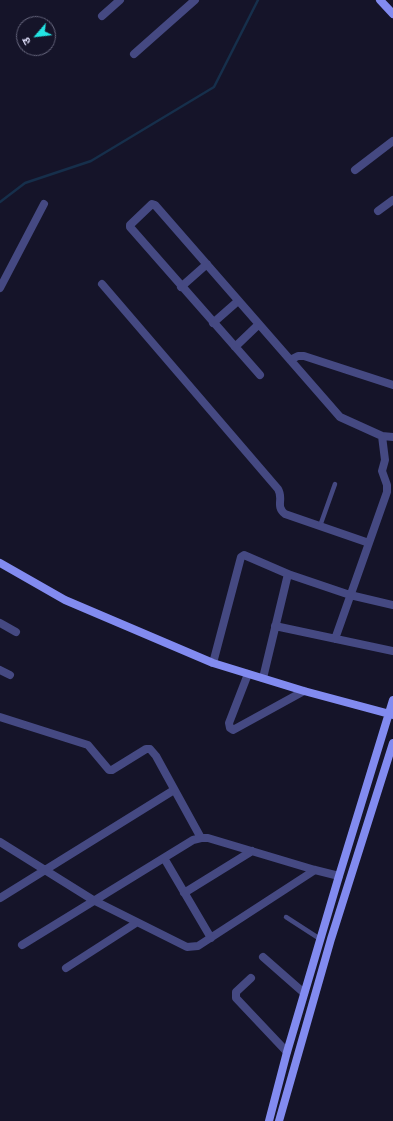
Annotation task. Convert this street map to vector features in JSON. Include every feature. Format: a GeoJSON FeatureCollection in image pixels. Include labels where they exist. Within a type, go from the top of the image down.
{"type":"FeatureCollection","features":[{"type":"Feature","properties":{"kind":"main road"},"geometry":{"type":"LineString","coordinates":[[380,0],[393,14]]}},
{"type":"Feature","properties":{"kind":"main road"},"geometry":{"type":"LineString","coordinates":[[0,563],[65,600],[213,663],[304,691],[391,715]]}},
{"type":"Feature","properties":{"kind":"main road"},"geometry":{"type":"LineString","coordinates":[[268,1121],[338,876],[391,715],[393,700]]}},
{"type":"Feature","properties":{"kind":"main road"},"geometry":{"type":"LineString","coordinates":[[279,1121],[330,939],[393,743]]}},
{"type":"Feature","properties":{"kind":"main road"},"geometry":{"type":"LineString","coordinates":[[275,1098],[284,1100]]}},
{"type":"Feature","properties":{"kind":"street"},"geometry":{"type":"LineString","coordinates":[[102,16],[120,0]]}},
{"type":"Feature","properties":{"kind":"street"},"geometry":{"type":"LineString","coordinates":[[134,54],[195,0]]}},
{"type":"Feature","properties":{"kind":"street"},"geometry":{"type":"LineString","coordinates":[[356,170],[393,141]]}},
{"type":"Feature","properties":{"kind":"street"},"geometry":{"type":"LineString","coordinates":[[378,211],[393,200]]}},
{"type":"Feature","properties":{"kind":"street"},"geometry":{"type":"LineString","coordinates":[[0,288],[44,204]]}},
{"type":"Feature","properties":{"kind":"street"},"geometry":{"type":"LineString","coordinates":[[260,375],[181,287],[130,227],[130,224],[152,204],[156,204],[238,301],[342,419],[382,436],[393,437]]}},
{"type":"Feature","properties":{"kind":"street"},"geometry":{"type":"LineString","coordinates":[[181,287],[207,264]]}},
{"type":"Feature","properties":{"kind":"street"},"geometry":{"type":"LineString","coordinates":[[102,284],[278,489],[281,496],[279,507],[280,510],[285,514],[369,543]]}},
{"type":"Feature","properties":{"kind":"street"},"geometry":{"type":"LineString","coordinates":[[213,323],[238,301]]}},
{"type":"Feature","properties":{"kind":"street"},"geometry":{"type":"LineString","coordinates":[[235,347],[259,324]]}},
{"type":"Feature","properties":{"kind":"street"},"geometry":{"type":"LineString","coordinates":[[290,360],[298,356],[304,356],[393,385]]}},
{"type":"Feature","properties":{"kind":"street"},"geometry":{"type":"LineString","coordinates":[[335,639],[387,489],[382,471],[385,460],[382,436]]}},
{"type":"Feature","properties":{"kind":"street"},"geometry":{"type":"LineString","coordinates":[[213,663],[241,557],[247,555],[288,574],[350,595],[393,605]]}},
{"type":"Feature","properties":{"kind":"street"},"geometry":{"type":"LineString","coordinates":[[263,678],[288,574]]}},
{"type":"Feature","properties":{"kind":"street"},"geometry":{"type":"LineString","coordinates":[[0,623],[16,632]]}},
{"type":"Feature","properties":{"kind":"street"},"geometry":{"type":"LineString","coordinates":[[276,626],[393,651]]}},
{"type":"Feature","properties":{"kind":"street"},"geometry":{"type":"LineString","coordinates":[[0,670],[10,675]]}},
{"type":"Feature","properties":{"kind":"street"},"geometry":{"type":"LineString","coordinates":[[248,674],[229,723],[230,728],[233,730],[304,691]]}},
{"type":"Feature","properties":{"kind":"street"},"geometry":{"type":"LineString","coordinates":[[0,717],[88,745],[109,770],[112,770],[146,749],[150,749],[156,756],[201,838]]}},
{"type":"Feature","properties":{"kind":"street"},"geometry":{"type":"LineString","coordinates":[[0,898],[174,790]]}},
{"type":"Feature","properties":{"kind":"street"},"geometry":{"type":"LineString","coordinates":[[22,945],[164,858],[201,838],[208,838],[338,876]]}},
{"type":"Feature","properties":{"kind":"street"},"geometry":{"type":"LineString","coordinates":[[2,846],[136,923],[187,947],[198,946],[315,870]]}},
{"type":"Feature","properties":{"kind":"street"},"geometry":{"type":"LineString","coordinates":[[184,893],[252,851]]}},
{"type":"Feature","properties":{"kind":"street"},"geometry":{"type":"LineString","coordinates":[[164,858],[211,938]]}},
{"type":"Feature","properties":{"kind":"street"},"geometry":{"type":"LineString","coordinates":[[66,968],[136,923]]}},
{"type":"Feature","properties":{"kind":"street"},"geometry":{"type":"LineString","coordinates":[[263,957],[304,993]]}},
{"type":"Feature","properties":{"kind":"street"},"geometry":{"type":"LineString","coordinates":[[252,978],[236,992],[236,998],[287,1052]]}},
{"type":"Feature","properties":{"kind":"lane"},"geometry":{"type":"LineString","coordinates":[[320,526],[335,484]]}},
{"type":"Feature","properties":{"kind":"lane"},"geometry":{"type":"LineString","coordinates":[[286,917],[320,939]]}},
{"type":"Feature","properties":{"kind":"waterway"},"geometry":{"type":"LineString","coordinates":[[0,202],[25,183],[91,161],[214,87],[258,0]]}}]}
